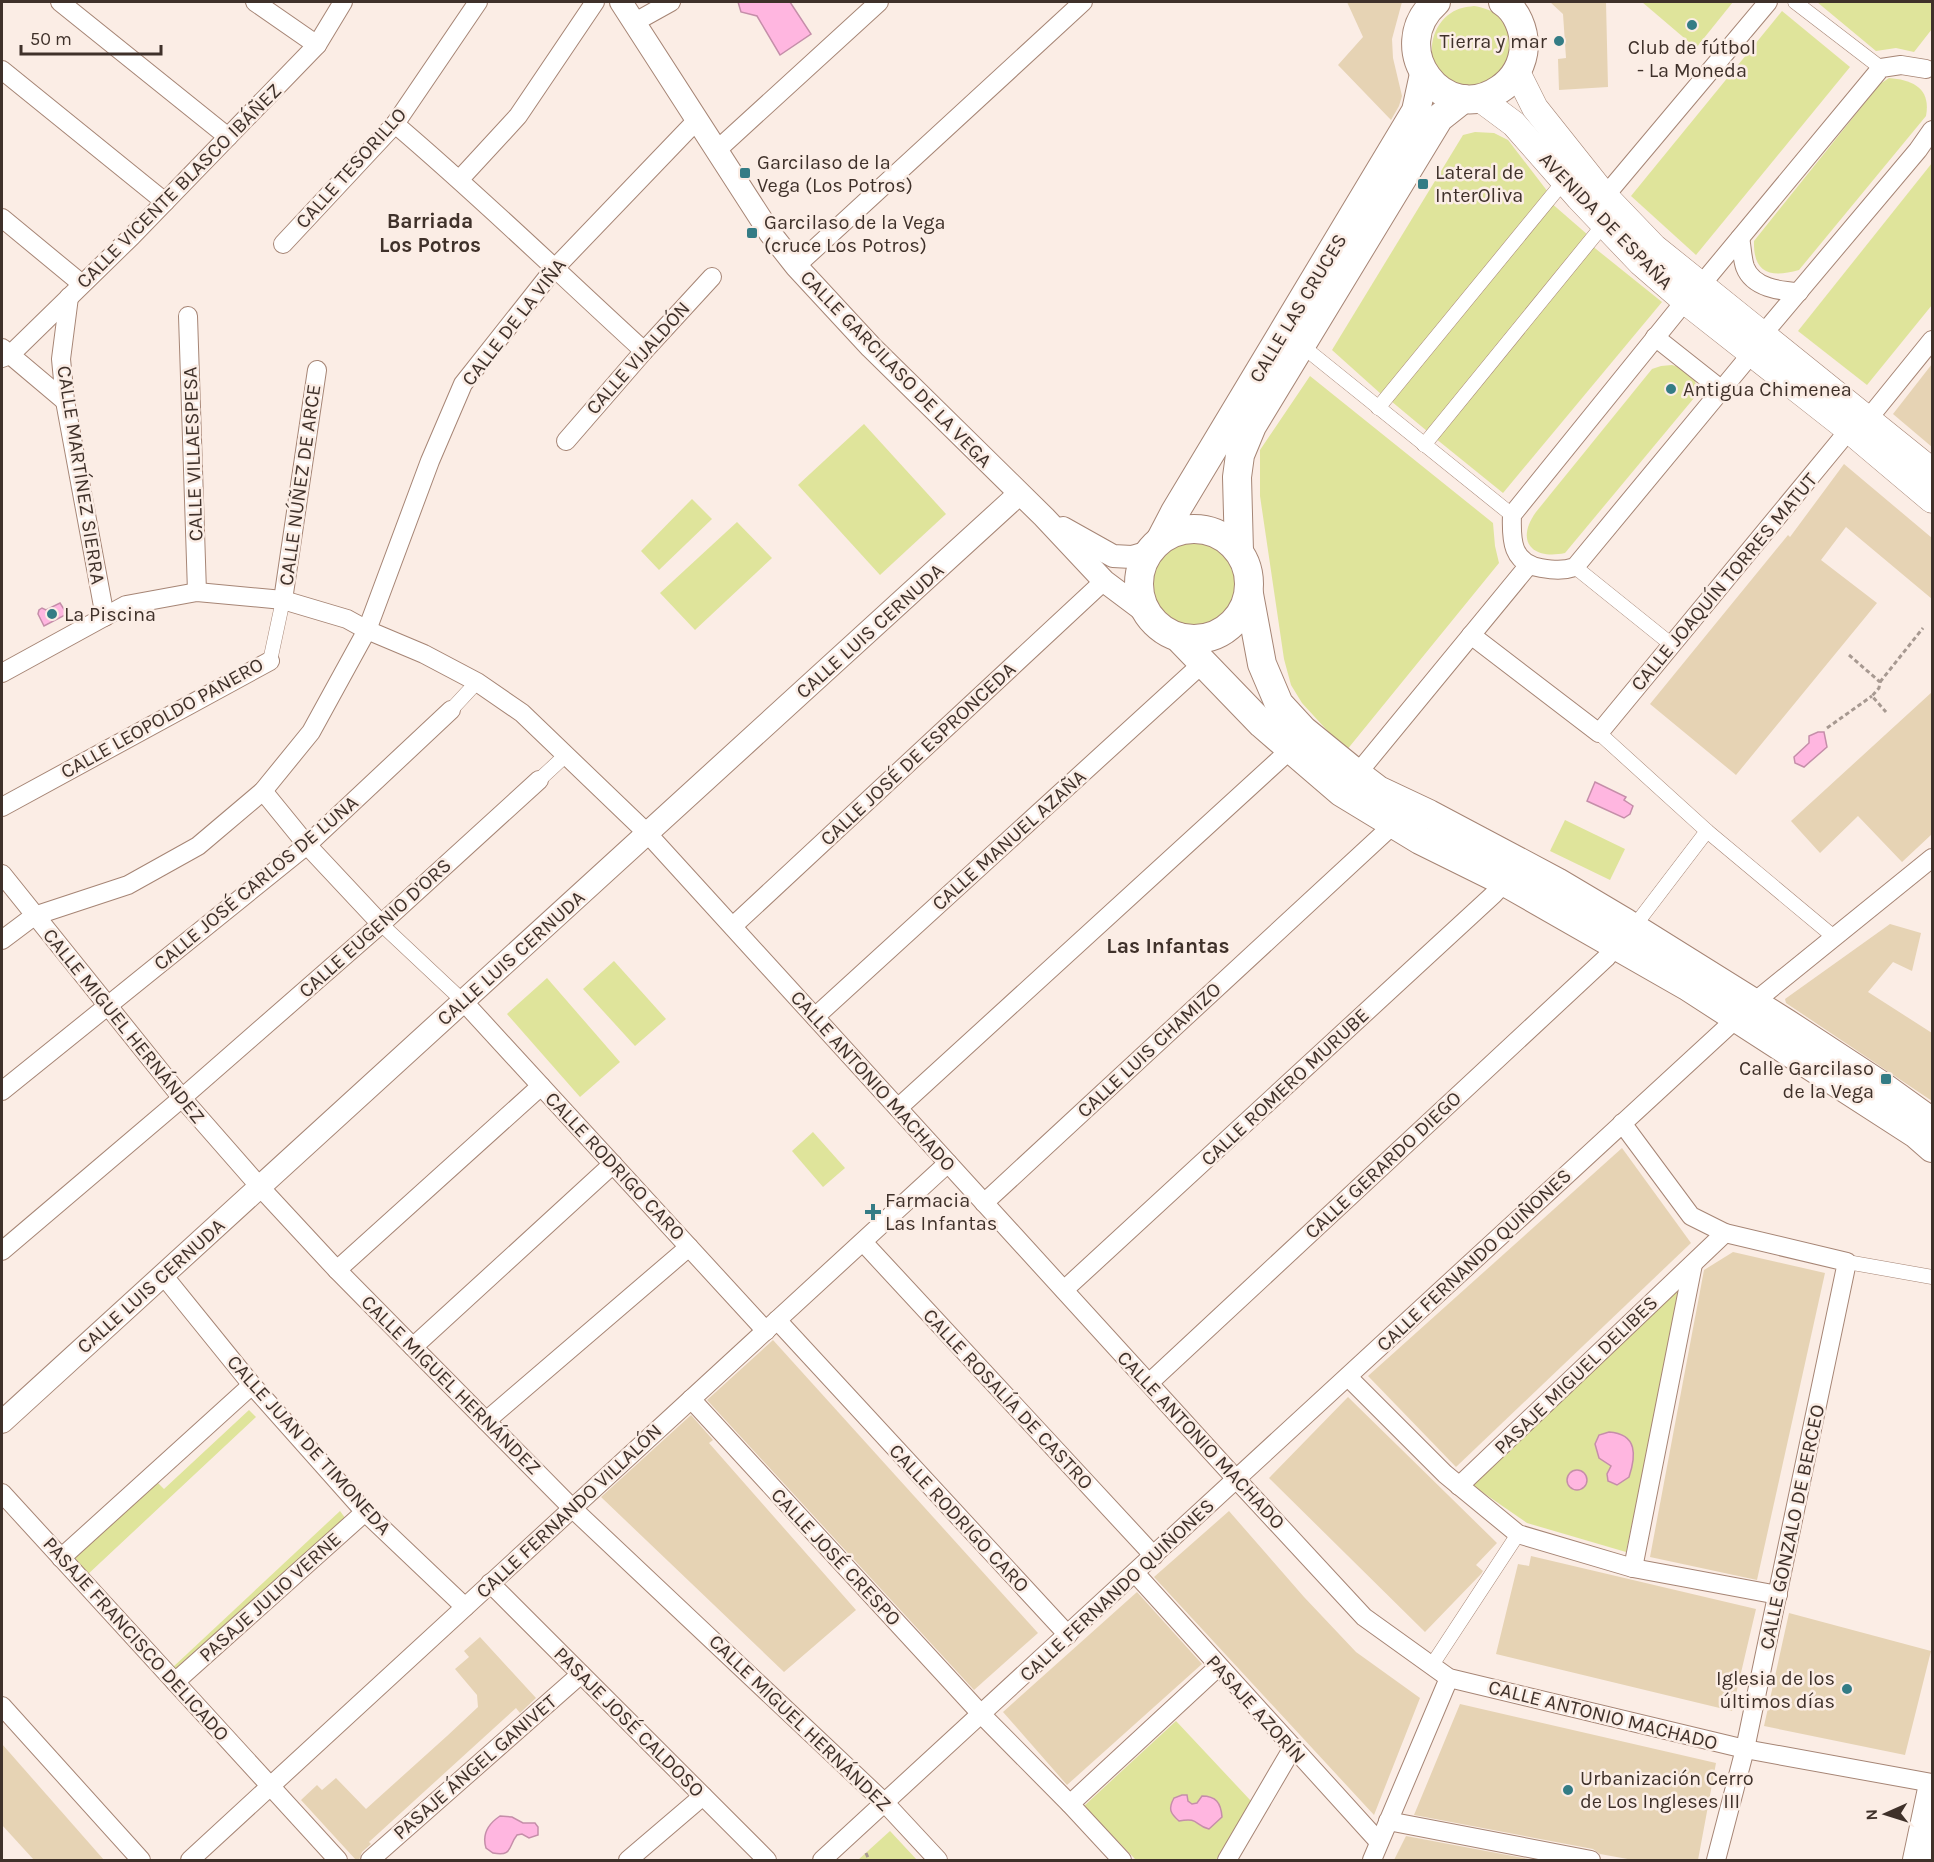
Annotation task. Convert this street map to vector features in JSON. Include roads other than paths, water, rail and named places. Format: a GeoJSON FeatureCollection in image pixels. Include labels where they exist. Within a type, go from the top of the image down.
{"type":"FeatureCollection","features":[{"type":"Feature","properties":{"kind":"main road"},"geometry":{"type":"LineString","coordinates":[[1507,2],[1518,19],[1524,36],[1523,55],[1517,72]]}},
{"type":"Feature","properties":{"kind":"main road"},"geometry":{"type":"LineString","coordinates":[[1429,6],[1418,28],[1416,44],[1418,60],[1424,74],[1434,86],[1448,94],[1471,99]]}},
{"type":"Feature","properties":{"kind":"main road","name":"AVENIDA DE ESPAÑA"},"geometry":{"type":"LineString","coordinates":[[1517,72],[1535,108],[1605,196],[1654,247],[1693,293]]}},
{"type":"Feature","properties":{"kind":"main road","name":"CALLE LAS CRUCES"},"geometry":{"type":"LineString","coordinates":[[1239,551],[1236,487],[1239,455],[1252,426],[1439,118],[1471,99],[1501,89],[1517,72]]}},
{"type":"Feature","properties":{"kind":"main road","name":"CALLE LAS CRUCES"},"geometry":{"type":"LineString","coordinates":[[1155,545],[1416,111],[1424,74]]}},
{"type":"Feature","properties":{"kind":"main road","name":"AVENIDA DE ESPAÑA"},"geometry":{"type":"LineString","coordinates":[[1471,99],[1514,124],[1641,263],[1693,293],[1859,425],[1932,471]]}},
{"type":"Feature","properties":{"kind":"main road","name":"AVENIDA DE ESPAÑA"},"geometry":{"type":"LineString","coordinates":[[1859,425],[1932,500]]}},
{"type":"Feature","properties":{"kind":"main road"},"geometry":{"type":"LineString","coordinates":[[1249,594],[1242,611],[1231,626],[1223,631],[1197,639],[1178,637],[1156,624],[1148,614],[1141,599],[1139,583],[1142,566],[1155,545],[1177,531],[1194,528],[1211,531],[1227,539],[1239,551],[1248,572],[1249,594],[1262,664],[1279,704],[1303,730],[1378,790],[1429,814],[1557,882],[1687,986],[1745,1011],[1879,1084],[1932,1122]]}},
{"type":"Feature","properties":{"kind":"main road"},"geometry":{"type":"LineString","coordinates":[[1178,637],[1262,724],[1341,792],[1420,840],[1504,882],[1624,937]]}},
{"type":"Feature","properties":{"kind":"main road"},"geometry":{"type":"LineString","coordinates":[[1745,1011],[1916,1134],[1932,1148]]}},
{"type":"Feature","properties":{"kind":"main road"},"geometry":{"type":"LineString","coordinates":[[1917,1860],[1932,1789]]}},
{"type":"Feature","properties":{"kind":"street"},"geometry":{"type":"LineString","coordinates":[[60,2],[228,137]]}},
{"type":"Feature","properties":{"kind":"street"},"geometry":{"type":"LineString","coordinates":[[255,2],[317,45]]}},
{"type":"Feature","properties":{"kind":"street","name":"CALLE VICENTE BLASCO IBÁÑEZ"},"geometry":{"type":"LineString","coordinates":[[4,353],[69,297],[317,45],[343,2]]}},
{"type":"Feature","properties":{"kind":"street","name":"CALLE TESORILLO"},"geometry":{"type":"LineString","coordinates":[[283,244],[395,124],[478,2]]}},
{"type":"Feature","properties":{"kind":"street"},"geometry":{"type":"LineString","coordinates":[[460,179],[518,116],[595,2]]}},
{"type":"Feature","properties":{"kind":"street","name":"CALLE GARCILASO DE LA VEGA"},"geometry":{"type":"LineString","coordinates":[[621,2],[770,233],[796,266],[872,347],[1044,517],[1104,582],[1148,614]]}},
{"type":"Feature","properties":{"kind":"street"},"geometry":{"type":"LineString","coordinates":[[634,22],[671,2]]}},
{"type":"Feature","properties":{"kind":"street"},"geometry":{"type":"LineString","coordinates":[[716,151],[879,2]]}},
{"type":"Feature","properties":{"kind":"street"},"geometry":{"type":"LineString","coordinates":[[796,266],[1083,2]]}},
{"type":"Feature","properties":{"kind":"street"},"geometry":{"type":"LineString","coordinates":[[1605,196],[1768,2]]}},
{"type":"Feature","properties":{"kind":"street"},"geometry":{"type":"LineString","coordinates":[[1795,2],[1881,68]]}},
{"type":"Feature","properties":{"kind":"street"},"geometry":{"type":"LineString","coordinates":[[1930,71],[1901,65],[1881,68],[1655,337],[1512,515],[1512,542],[1528,566],[1553,570],[1575,567],[1722,390],[1932,130]]}},
{"type":"Feature","properties":{"kind":"street"},"geometry":{"type":"LineString","coordinates":[[2,70],[165,202]]}},
{"type":"Feature","properties":{"kind":"street","name":"CALLE DE LA VIÑA"},"geometry":{"type":"LineString","coordinates":[[2,940],[34,916],[128,885],[198,846],[263,791],[311,732],[367,630],[430,461],[464,384],[554,269],[697,120]]}},
{"type":"Feature","properties":{"kind":"street"},"geometry":{"type":"LineString","coordinates":[[395,124],[460,179],[644,351]]}},
{"type":"Feature","properties":{"kind":"street"},"geometry":{"type":"LineString","coordinates":[[1378,408],[1564,181]]}},
{"type":"Feature","properties":{"kind":"street"},"geometry":{"type":"LineString","coordinates":[[2,218],[82,284]]}},
{"type":"Feature","properties":{"kind":"street"},"geometry":{"type":"LineString","coordinates":[[1424,446],[1604,224]]}},
{"type":"Feature","properties":{"kind":"street"},"geometry":{"type":"LineString","coordinates":[[1740,238],[1746,269],[1759,283],[1779,291],[1799,292]]}},
{"type":"Feature","properties":{"kind":"street","name":"CALLE VIJALDÓN"},"geometry":{"type":"LineString","coordinates":[[566,441],[712,277]]}},
{"type":"Feature","properties":{"kind":"street","name":"CALLE MARTÍNEZ SIERRA"},"geometry":{"type":"LineString","coordinates":[[69,297],[62,359],[65,401],[105,617]]}},
{"type":"Feature","properties":{"kind":"street","name":"CALLE VILLAESPESA"},"geometry":{"type":"LineString","coordinates":[[188,316],[198,592]]}},
{"type":"Feature","properties":{"kind":"street"},"geometry":{"type":"LineString","coordinates":[[1655,337],[1722,390]]}},
{"type":"Feature","properties":{"kind":"street","name":"CALLE JOAQUÍN TORRES MATUT"},"geometry":{"type":"LineString","coordinates":[[1599,734],[1932,340]]}},
{"type":"Feature","properties":{"kind":"street"},"geometry":{"type":"LineString","coordinates":[[1301,345],[1512,515]]}},
{"type":"Feature","properties":{"kind":"street"},"geometry":{"type":"LineString","coordinates":[[4,353],[65,401]]}},
{"type":"Feature","properties":{"kind":"street","name":"CALLE NÚÑEZ DE ARCE"},"geometry":{"type":"LineString","coordinates":[[283,600],[317,370]]}},
{"type":"Feature","properties":{"kind":"street","name":"CALLE LUIS CERNUDA"},"geometry":{"type":"LineString","coordinates":[[2,1422],[1020,494]]}},
{"type":"Feature","properties":{"kind":"street","name":"CALLE GARCILASO DE LA VEGA"},"geometry":{"type":"LineString","coordinates":[[1044,517],[1113,556],[1132,557],[1155,545]]}},
{"type":"Feature","properties":{"kind":"street"},"geometry":{"type":"LineString","coordinates":[[1357,774],[1528,566]]}},
{"type":"Feature","properties":{"kind":"street"},"geometry":{"type":"LineString","coordinates":[[1575,567],[1672,645]]}},
{"type":"Feature","properties":{"kind":"street","name":"CALLE JOSÉ DE ESPRONCEDA"},"geometry":{"type":"LineString","coordinates":[[733,926],[1104,582]]}},
{"type":"Feature","properties":{"kind":"street","name":"CALLE ANTONIO MACHADO"},"geometry":{"type":"LineString","coordinates":[[2,673],[126,605],[198,592],[283,600],[347,619],[424,654],[477,682],[522,713],[648,833],[1364,1617],[1449,1678],[1745,1749],[1932,1783]]}},
{"type":"Feature","properties":{"kind":"street","name":"CALLE LEOPOLDO PANERO"},"geometry":{"type":"LineString","coordinates":[[2,807],[270,661],[283,600]]}},
{"type":"Feature","properties":{"kind":"street"},"geometry":{"type":"LineString","coordinates":[[1471,635],[1599,734],[1707,831],[1834,937]]}},
{"type":"Feature","properties":{"kind":"street","name":"CALLE MANUEL AZAÑA"},"geometry":{"type":"LineString","coordinates":[[815,1017],[1203,663]]}},
{"type":"Feature","properties":{"kind":"street","name":"CALLE JOSÉ CARLOS DE LUNA"},"geometry":{"type":"LineString","coordinates":[[2,1091],[307,845],[451,710],[477,682]]}},
{"type":"Feature","properties":{"kind":"street"},"geometry":{"type":"LineString","coordinates":[[898,1108],[1291,749]]}},
{"type":"Feature","properties":{"kind":"street","name":"CALLE EUGENIO D'ORS"},"geometry":{"type":"LineString","coordinates":[[2,1251],[381,924],[566,755]]}},
{"type":"Feature","properties":{"kind":"street"},"geometry":{"type":"LineString","coordinates":[[263,791],[307,845],[381,924],[464,1001]]}},
{"type":"Feature","properties":{"kind":"street","name":"CALLE LUIS CHAMIZO"},"geometry":{"type":"LineString","coordinates":[[984,1203],[1394,824]]}},
{"type":"Feature","properties":{"kind":"street"},"geometry":{"type":"LineString","coordinates":[[1624,937],[1707,831]]}},
{"type":"Feature","properties":{"kind":"street","name":"CALLE FERNANDO QUIÑONES"},"geometry":{"type":"LineString","coordinates":[[822,1860],[1745,1011],[1932,858]]}},
{"type":"Feature","properties":{"kind":"street","name":"CALLE MIGUEL HERNÁNDEZ"},"geometry":{"type":"LineString","coordinates":[[2,874],[182,1098],[337,1270],[572,1508],[885,1803],[938,1860]]}},
{"type":"Feature","properties":{"kind":"street","name":"CALLE ROMERO MURUBE"},"geometry":{"type":"LineString","coordinates":[[1064,1290],[1504,882]]}},
{"type":"Feature","properties":{"kind":"street","name":"CALLE GERARDO DIEGO"},"geometry":{"type":"LineString","coordinates":[[1149,1383],[1606,958],[1624,937]]}},
{"type":"Feature","properties":{"kind":"street","name":"CALLE RODRIGO CARO"},"geometry":{"type":"LineString","coordinates":[[464,1001],[689,1247],[771,1325],[1068,1635]]}},
{"type":"Feature","properties":{"kind":"street"},"geometry":{"type":"LineString","coordinates":[[337,1270],[541,1086]]}},
{"type":"Feature","properties":{"kind":"street"},"geometry":{"type":"LineString","coordinates":[[1622,1123],[1691,1216],[1725,1233],[1847,1262],[1932,1277]]}},
{"type":"Feature","properties":{"kind":"street"},"geometry":{"type":"LineString","coordinates":[[413,1347],[613,1164]]}},
{"type":"Feature","properties":{"kind":"street","name":"CALLE FERNANDO VILLALÓN"},"geometry":{"type":"LineString","coordinates":[[190,1860],[948,1164]]}},
{"type":"Feature","properties":{"kind":"street","name":"PASAJE MIGUEL DELIBES"},"geometry":{"type":"LineString","coordinates":[[1459,1486],[1725,1233]]}},
{"type":"Feature","properties":{"kind":"street","name":"CALLE ROSALÍA DE CASTRO"},"geometry":{"type":"LineString","coordinates":[[863,1242],[1154,1556]]}},
{"type":"Feature","properties":{"kind":"street"},"geometry":{"type":"LineString","coordinates":[[486,1421],[689,1247]]}},
{"type":"Feature","properties":{"kind":"street","name":"CALLE GONZALO DE BERCEO"},"geometry":{"type":"LineString","coordinates":[[1716,1860],[1745,1749],[1847,1262]]}},
{"type":"Feature","properties":{"kind":"street","name":"PASAJE MIGUEL DELIBES"},"geometry":{"type":"LineString","coordinates":[[1633,1568],[1693,1264]]}},
{"type":"Feature","properties":{"kind":"street","name":"CALLE JUAN DE TIMONEDA"},"geometry":{"type":"LineString","coordinates":[[163,1275],[252,1385],[365,1512],[465,1607]]}},
{"type":"Feature","properties":{"kind":"street"},"geometry":{"type":"LineString","coordinates":[[1348,1377],[1445,1474],[1518,1533],[1633,1568],[1778,1595]]}},
{"type":"Feature","properties":{"kind":"street"},"geometry":{"type":"LineString","coordinates":[[61,1558],[252,1385]]}},
{"type":"Feature","properties":{"kind":"street","name":"CALLE JOSÉ CRESPO"},"geometry":{"type":"LineString","coordinates":[[691,1399],[982,1715],[1122,1860]]}},
{"type":"Feature","properties":{"kind":"street","name":"PASAJE FRANCISCO DELICADO"},"geometry":{"type":"LineString","coordinates":[[2,1493],[338,1860]]}},
{"type":"Feature","properties":{"kind":"street","name":"PASAJE JULIO VERNE"},"geometry":{"type":"LineString","coordinates":[[175,1682],[365,1512]]}},
{"type":"Feature","properties":{"kind":"street"},"geometry":{"type":"LineString","coordinates":[[1432,1665],[1518,1533]]}},
{"type":"Feature","properties":{"kind":"street","name":"PASAJE AZORÍN"},"geometry":{"type":"LineString","coordinates":[[1135,1574],[1379,1842]]}},
{"type":"Feature","properties":{"kind":"street","name":"PASAJE JOSÉ CALDOSO"},"geometry":{"type":"LineString","coordinates":[[490,1583],[767,1860]]}},
{"type":"Feature","properties":{"kind":"street"},"geometry":{"type":"LineString","coordinates":[[1070,1804],[1218,1667]]}},
{"type":"Feature","properties":{"kind":"street","name":"PASAJE ÁNGEL GANIVET"},"geometry":{"type":"LineString","coordinates":[[370,1860],[581,1674]]}},
{"type":"Feature","properties":{"kind":"street"},"geometry":{"type":"LineString","coordinates":[[1372,1860],[1449,1678]]}},
{"type":"Feature","properties":{"kind":"street"},"geometry":{"type":"LineString","coordinates":[[2,1706],[141,1860]]}},
{"type":"Feature","properties":{"kind":"street"},"geometry":{"type":"LineString","coordinates":[[1227,1860],[1292,1749]]}},
{"type":"Feature","properties":{"kind":"street"},"geometry":{"type":"LineString","coordinates":[[628,1860],[703,1796]]}},
{"type":"Feature","properties":{"kind":"street"},"geometry":{"type":"LineString","coordinates":[[1388,1821],[1535,1855],[1591,1860]]}},
{"type":"Feature","properties":{"kind":"place","name":"Club de fútbol - La Moneda"},"geometry":{"type":"Point","coordinates":[1692,25]}},
{"type":"Feature","properties":{"kind":"place","name":"Tierra y mar"},"geometry":{"type":"Point","coordinates":[1559,41]}},
{"type":"Feature","properties":{"kind":"place","name":"Garcilaso de la Vega (Los Potros)"},"geometry":{"type":"Point","coordinates":[745,173]}},
{"type":"Feature","properties":{"kind":"place","name":"Lateral de InterOliva"},"geometry":{"type":"Point","coordinates":[1423,184]}},
{"type":"Feature","properties":{"kind":"place","name":"Garcilaso de la Vega (cruce Los Potros)"},"geometry":{"type":"Point","coordinates":[752,233]}},
{"type":"Feature","properties":{"kind":"place","name":"Antigua Chimenea"},"geometry":{"type":"Point","coordinates":[1671,389]}},
{"type":"Feature","properties":{"kind":"place","name":"La Piscina"},"geometry":{"type":"Point","coordinates":[52,614]}},
{"type":"Feature","properties":{"kind":"place","name":"Calle Garcilaso de la Vega"},"geometry":{"type":"Point","coordinates":[1886,1079]}},
{"type":"Feature","properties":{"kind":"place","name":"Farmacia Las Infantas"},"geometry":{"type":"Point","coordinates":[873,1212]}},
{"type":"Feature","properties":{"kind":"place","name":"Iglesia de los últimos días"},"geometry":{"type":"Point","coordinates":[1847,1689]}},
{"type":"Feature","properties":{"kind":"place","name":"Urbanización Cerro de Los Ingleses III"},"geometry":{"type":"Point","coordinates":[1568,1790]}},
{"type":"Feature","properties":{"kind":"district","name":"Barriada Los Potros"},"geometry":{"type":"Point","coordinates":[430,233]}},
{"type":"Feature","properties":{"kind":"district","name":"Las Infantas"},"geometry":{"type":"Point","coordinates":[1168,946]}}]}
